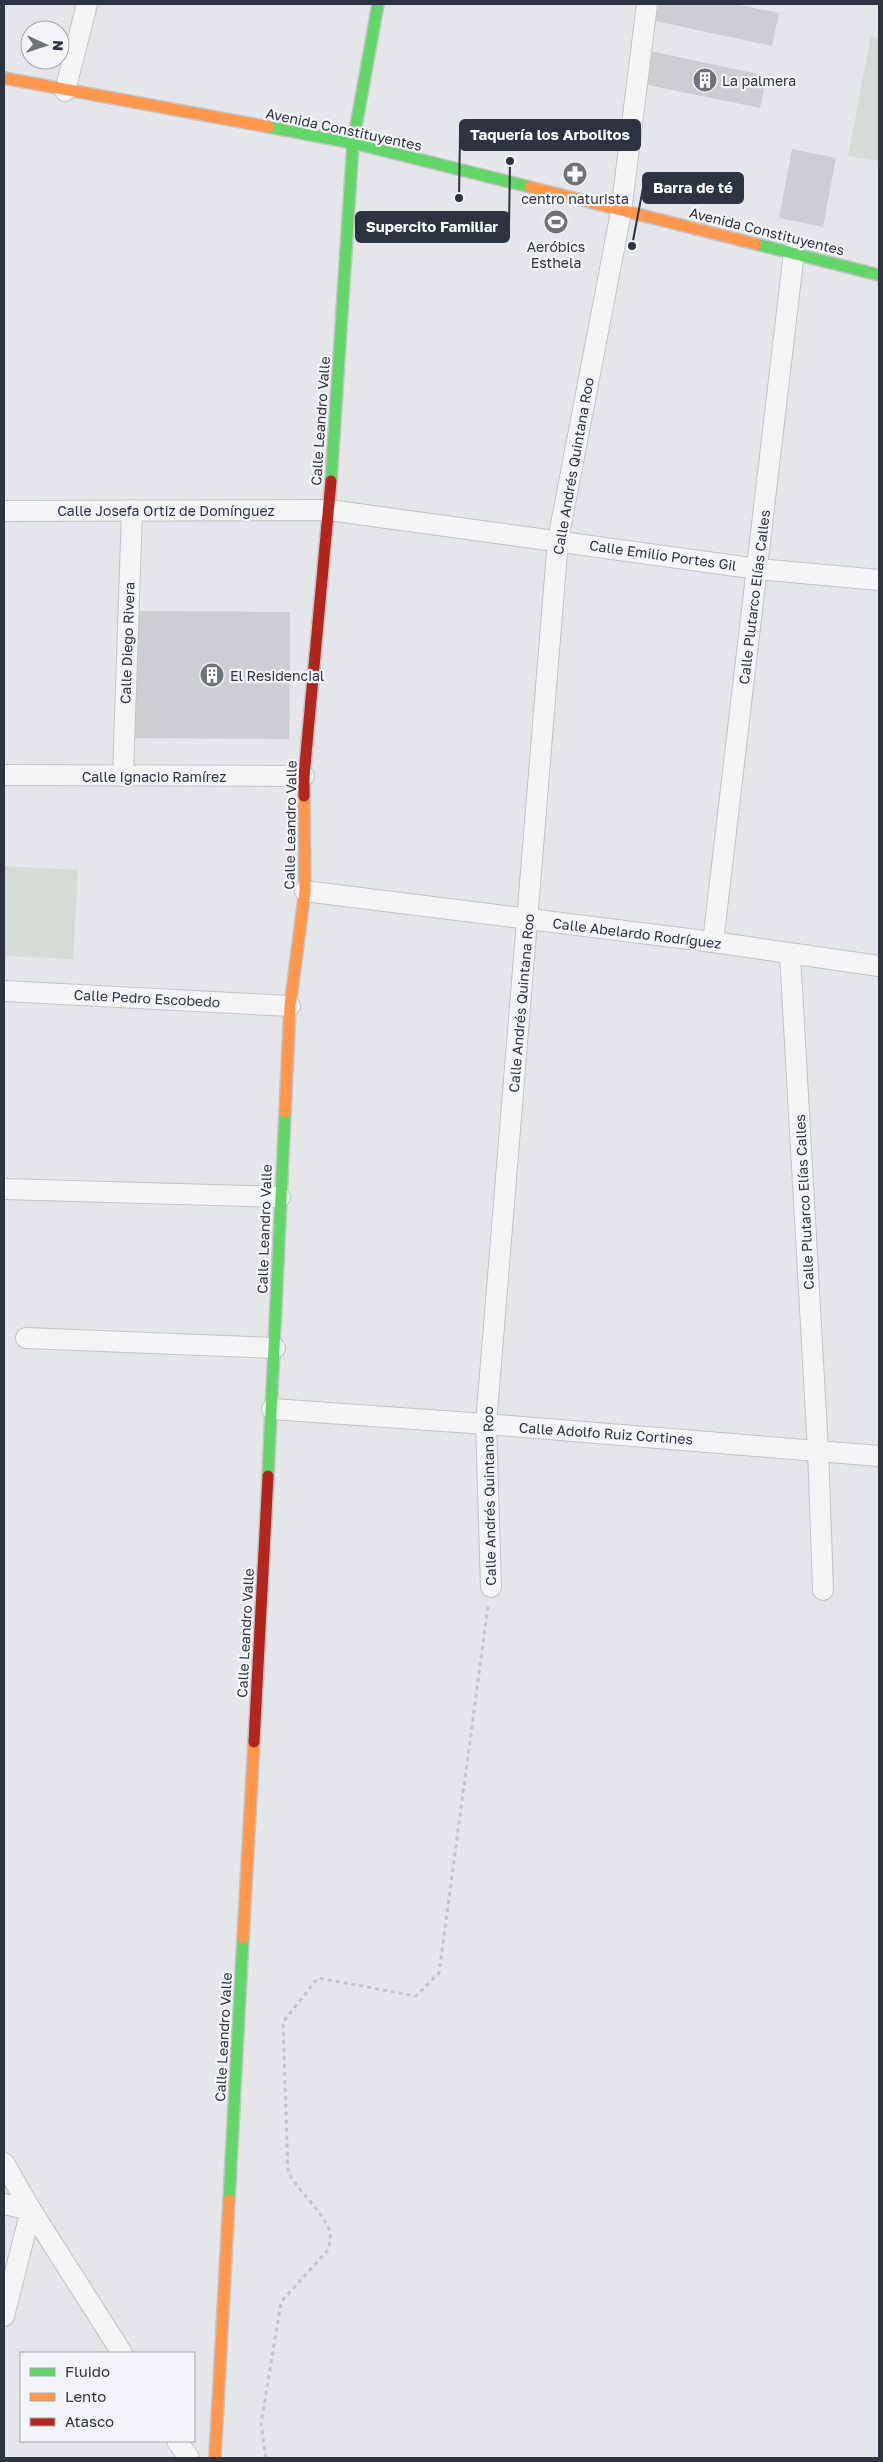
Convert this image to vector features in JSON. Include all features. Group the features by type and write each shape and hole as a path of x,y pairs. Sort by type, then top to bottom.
{"street":[{"path":"65,91 87,4"},
{"name":"Calle Leandro Valle","path":"215,2458 272,1409 280,1196 290,1006 305,891 304,776 329,510 353,143 378,4"},
{"name":"Calle Andrés Quintana Roo","path":"491,1587 486,1424 558,540 621,212 647,4"},
{"name":"Avenida Constituyentes","path":"4,78 65,91 353,143 621,212 794,252 879,275"},
{"name":"Calle Plutarco Elías Calles","path":"713,942 794,252"},
{"name":"Calle Josefa Ortiz de Domínguez","path":"4,510 329,510"},
{"name":"Calle Diego Rivera","path":"123,776 132,510"},
{"name":"Calle Emilio Portes Gil","path":"329,510 758,569 879,580"},
{"name":"Calle Ignacio Ramírez","path":"4,775 304,776"},
{"name":"Calle Abelardo Rodríguez","path":"305,891 713,942 879,966"},
{"name":"Calle Plutarco Elías Calles","path":"790,954 818,1450 823,1590"},
{"name":"Calle Pedro Escobedo","path":"4,991 290,1006"},
{"path":"4,1188 280,1196"},
{"path":"26,1338 275,1348"},
{"name":"Calle Adolfo Ruiz Cortines","path":"272,1409 486,1424 879,1456"},
{"path":"4,2164 121,2352"},
{"path":"4,2204 31,2210"},
{"path":"4,2316 31,2210"},
{"path":"179,2442 189,2458"}],"path":[{"name":"Calle Andrés Quintana Roo","path":"266,2458 261,2424 281,2302 328,2250 331,2240 329,2227 297,2188 288,2172 283,2022 318,1978 416,1996 439,1973 491,1587"}],"shaded area":[{"path":"871,36 879,38 879,161 848,156"},
{"path":"4,866 78,870 73,959 4,956"}],"building":[{"name":"La palmera","path":"659,4 734,4 779,13 772,46 655,21"},
{"name":"La palmera","path":"650,51 767,76 760,108 643,84"},
{"path":"792,149 836,158 823,227 779,218"},
{"name":"El Residencial","path":"135,611 290,612 289,739 133,738"}],"traffic: fast":[{"path":"331,481 353,143 378,4"},
{"path":"269,127 353,143 530,187"},
{"path":"756,244 879,275"},
{"path":"268,1476 285,1112"},
{"path":"229,2200 243,1938"}],"traffic: slow":[{"path":"4,78 269,127"},
{"path":"530,187 756,244"},
{"path":"285,1112 290,1006 305,891 304,796"},
{"path":"243,1938 254,1742"},
{"path":"215,2458 229,2200"}],"traffic: jam":[{"path":"304,796 304,776 331,481"},
{"path":"254,1742 268,1476"}],"place":[{"name":"La palmera","path":"705,80"},
{"name":"Supercito Familiar","path":"510,161"},
{"name":"centro naturista","path":"575,174"},
{"name":"Taquería los Arbolitos","path":"459,198"},
{"name":"Aeróbics Esthela","path":"556,222"},
{"name":"Barra de té","path":"632,246"},
{"name":"El Residencial","path":"212,675"}]}
